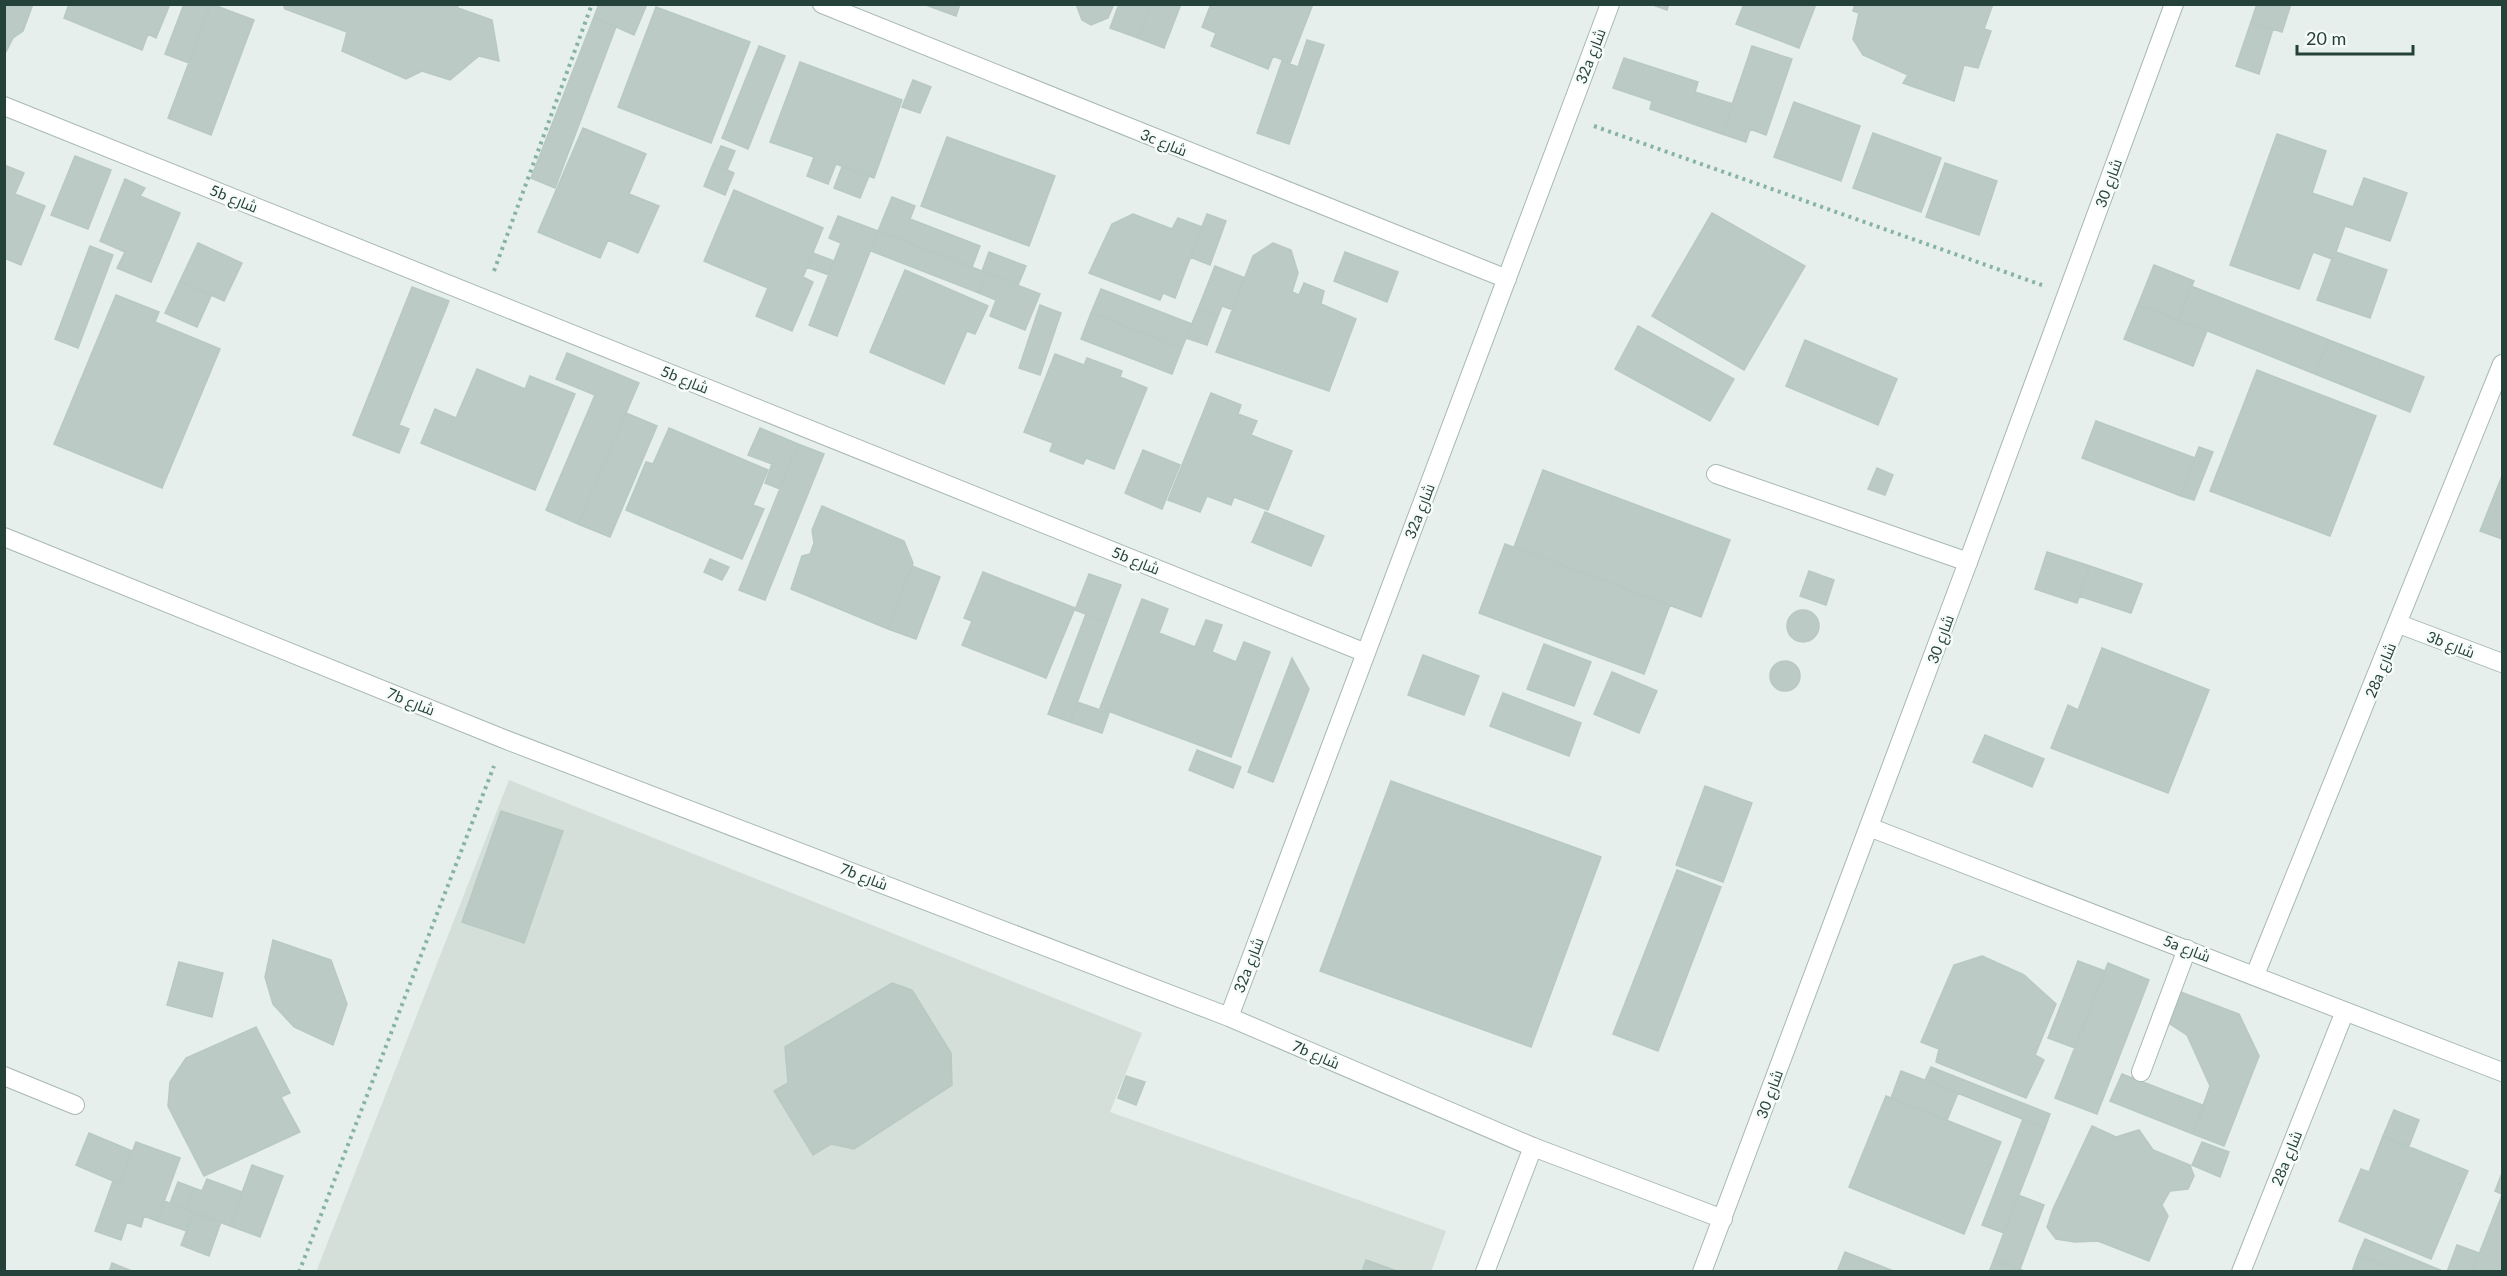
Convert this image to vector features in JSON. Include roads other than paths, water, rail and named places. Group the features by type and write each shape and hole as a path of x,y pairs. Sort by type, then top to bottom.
{"street":[{"name":"3c شارع","path":"822,4 1507,279"},
{"name":"32a شارع","path":"1229,1017 1610,4"},
{"name":"شارع 30","path":"1702,1272 2174,4"},
{"name":"5b شارع","path":"4,106 1366,653"},
{"name":"28a شارع","path":"2255,975 2399,624 2502,364"},
{"path":"1716,474 1968,562"},
{"name":"7b شارع","path":"4,537 504,739 1229,1017 1533,1147 1723,1219"},
{"name":"3b شارع","path":"2399,624 2502,663"},
{"name":"5a شارع","path":"1869,827 2187,948 2502,1072"},
{"path":"2141,1072 2187,948"},
{"name":"28a شارع","path":"2241,1272 2345,1011"},
{"path":"4,1076 75,1105"},
{"path":"1485,1272 1533,1147"}]}
